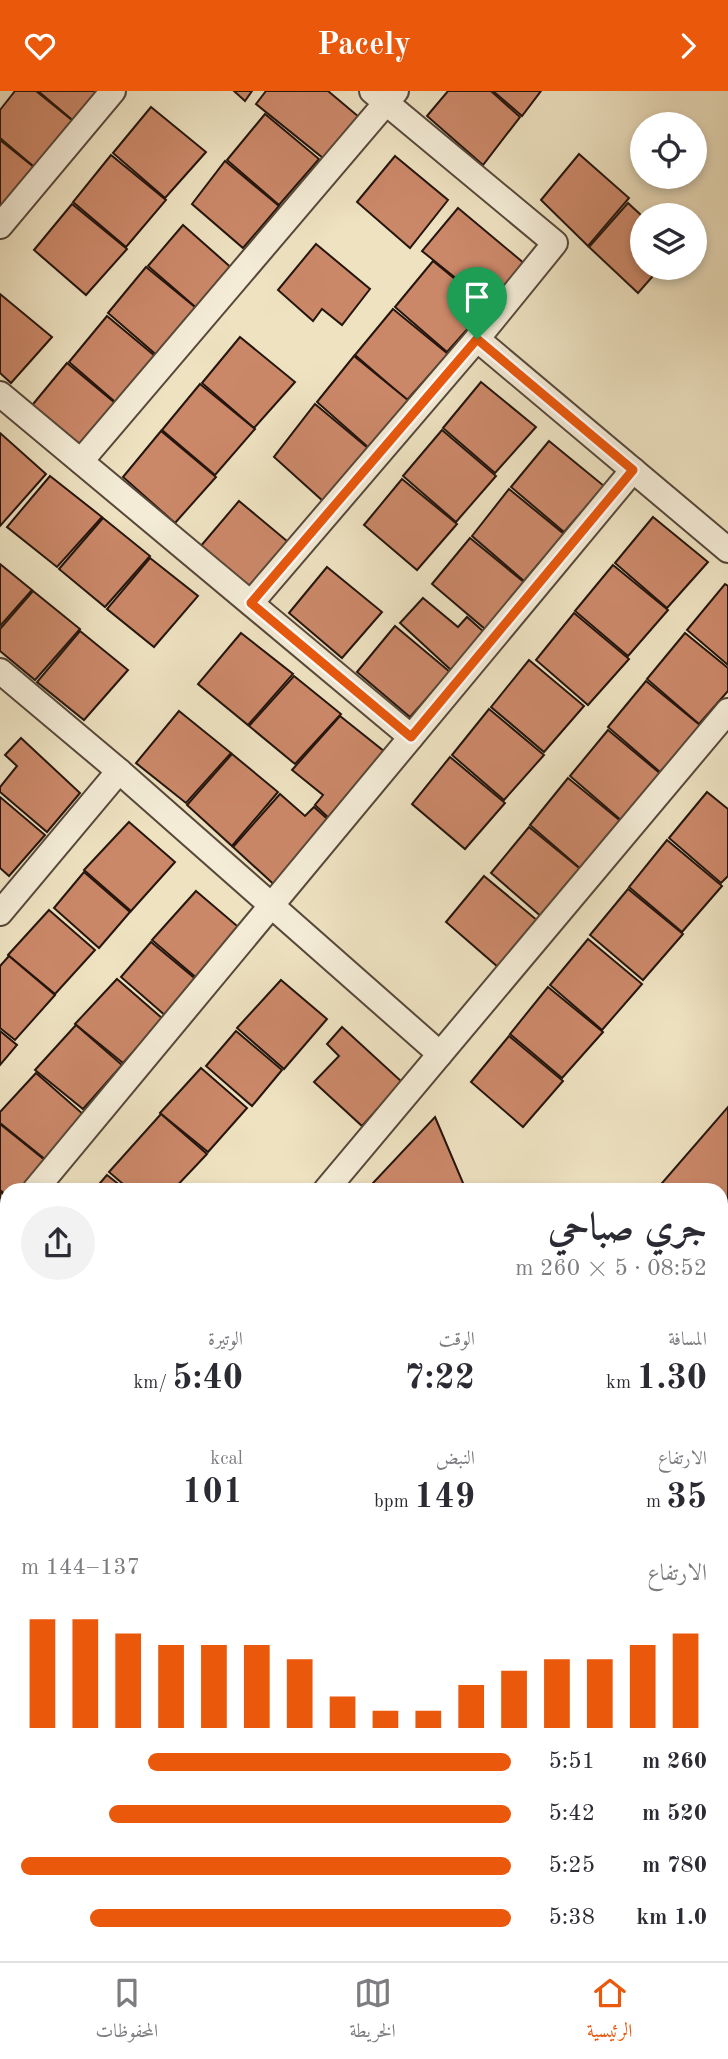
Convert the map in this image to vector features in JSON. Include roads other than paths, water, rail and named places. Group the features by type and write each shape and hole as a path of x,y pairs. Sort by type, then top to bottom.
{"street":[{"path":"0,226 113,91"},
{"path":"81,461 385,95 555,243 477,339 251,603"},
{"path":"477,339 728,550"},
{"path":"0,394 411,737"},
{"path":"41,1183 633,470"},
{"path":"0,671 119,771 440,1054"},
{"path":"340,1183 440,1054 728,711"},
{"path":"0,913 119,771"}]}
